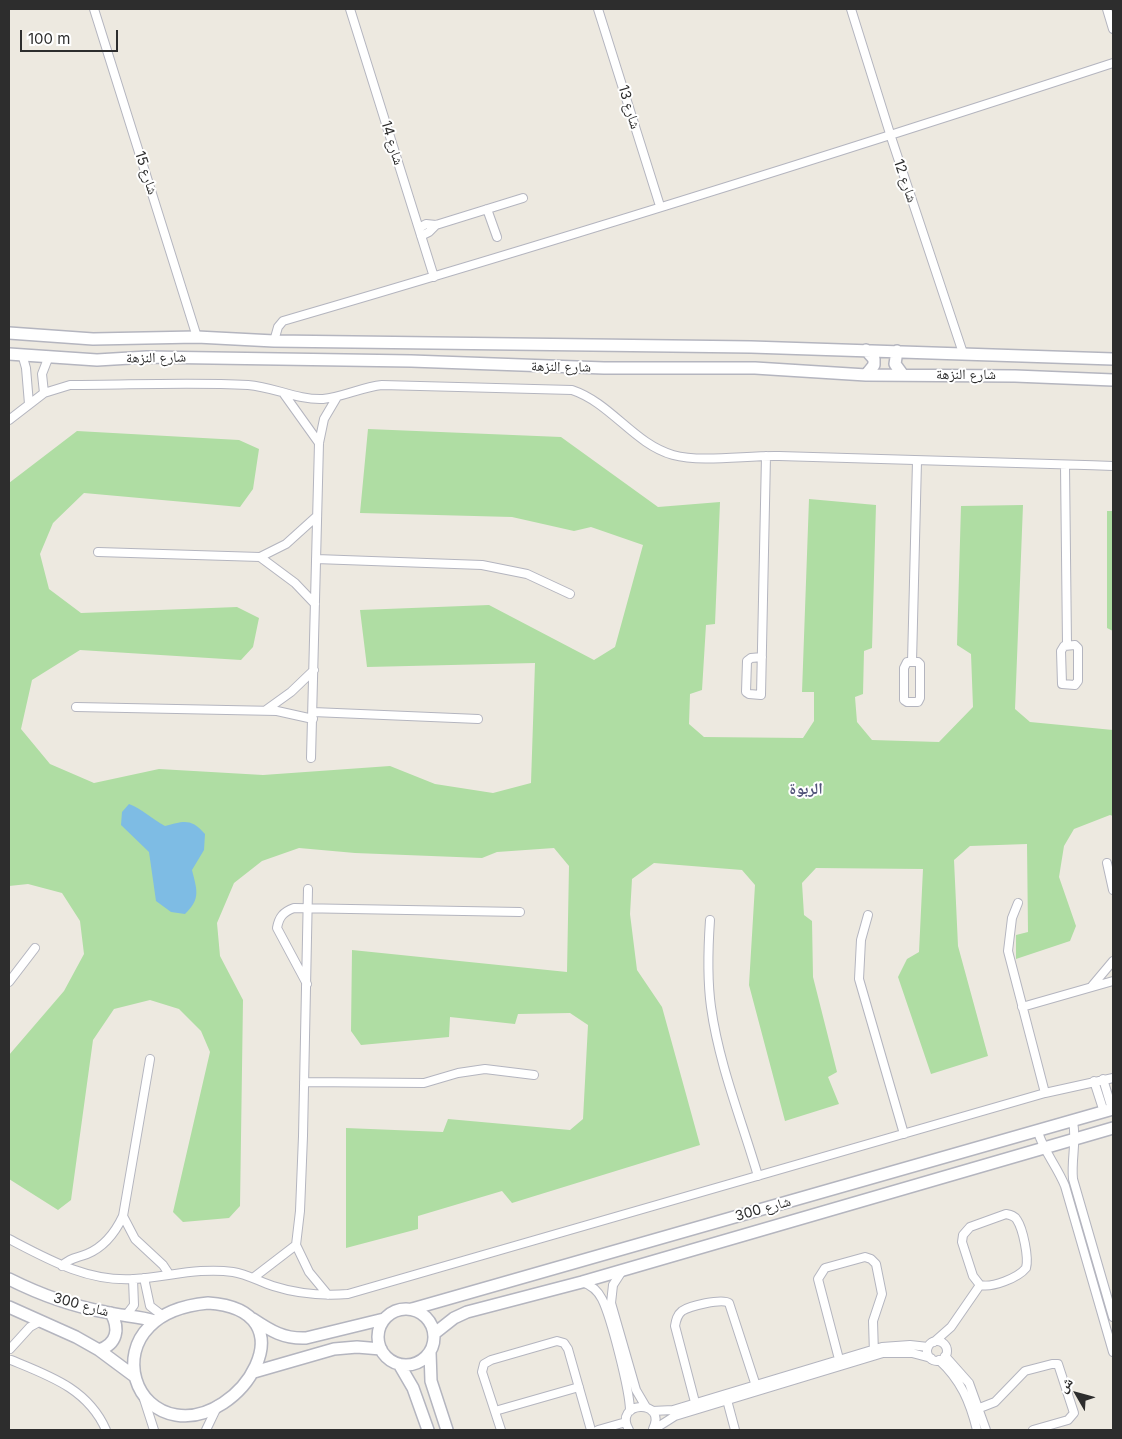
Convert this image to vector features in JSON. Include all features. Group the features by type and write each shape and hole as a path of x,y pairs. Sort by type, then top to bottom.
{"street":[{"name":"شارع 15","path":"94,9 168,238 197,337"},
{"name":"شارع 14","path":"350,9 434,277"},
{"name":"شارع 13","path":"598,9 660,206"},
{"name":"شارع 12","path":"851,9 890,136 963,353"},
{"path":"1107,9 1113,28"},
{"path":"274,341 278,327 283,321 434,277 890,136 1113,63"},
{"path":"420,232 429,232 436,225 523,198"},
{"path":"487,209 497,237"},
{"name":"شارع النزهة","path":"9,333 93,339 197,337 327,342 424,341 866,350 1113,359"},
{"path":"295,360 300,353 296,341"},
{"path":"326,361 322,353 327,342"},
{"path":"866,350 874,359 874,365 866,375"},
{"path":"897,351 895,364 903,375"},
{"name":"شارع النزهة","path":"9,354 97,360 146,356 604,368 755,368 866,375 1015,376 1113,380"},
{"path":"22,354 26,368 29,404"},
{"path":"44,393 42,374 49,356"},
{"path":"9,420 44,393 70,385 180,384 250,386 310,398 337,397 365,387 382,385 572,390 586,395 598,403 647,443 674,455 689,458 766,456 1113,466"},
{"path":"284,394 319,443"},
{"path":"311,758 319,443 324,419 337,397"},
{"path":"762,657 751,658 747,661 746,692 749,694 761,695 762,657 766,456"},
{"path":"912,662 917,461"},
{"path":"1065,464 1067,646"},
{"path":"98,552 260,557 291,540 317,516"},
{"path":"260,557 295,583 315,604"},
{"path":"316,559 482,564 528,574 570,594"},
{"path":"1075,645 1078,648 1078,681 1075,685 1065,686 1062,681 1061,651 1062,648 1067,646 1075,645"},
{"path":"907,662 912,662 920,664 920,698 918,702 907,702 904,700 904,668 907,662"},
{"path":"265,711 291,692 314,670"},
{"path":"76,707 265,711 313,715 478,719"},
{"path":"1107,864 1113,890"},
{"path":"308,888 300,1211 296,1245 309,1272 328,1295"},
{"path":"1018,903 1012,918 1008,951 1045,1093"},
{"path":"307,984 277,928 279,919 285,911 308,908 520,912"},
{"path":"868,915 861,940 859,979 904,1134"},
{"path":"710,920 708,978 711,1008 717,1036 758,1176"},
{"path":"9,982 35,948"},
{"path":"1090,988 1113,961"},
{"path":"1022,1007 1113,981"},
{"path":"62,1266 73,1258 99,1248 117,1228 123,1216 150,1059"},
{"path":"304,1082 424,1083 458,1073 485,1069 534,1075"},
{"path":"9,1239 62,1266 99,1276 133,1279 169,1274 222,1272 253,1278 290,1291 328,1295 368,1289 1045,1093 1109,1077 1110,1110"},
{"path":"1094,1081 1110,1110"},
{"name":"شارع 300","path":"412,1309 1110,1110"},
{"path":"1073,1122 1076,1139 1072,1163 1073,1179 1113,1317"},
{"name":"شارع 300","path":"435,1334 454,1318 467,1312 582,1282 1113,1128"},
{"path":"1038,1132 1043,1148 1058,1170 1065,1186 1113,1352"},
{"path":"1058,1170 1064,1163 1072,1163"},
{"path":"747,1214 744,1219 746,1224 759,1230"},
{"path":"1002,1215 1014,1216 1018,1221 1028,1257 1026,1268 1018,1275 987,1286 980,1285 974,1280 962,1242 964,1232 970,1227 1002,1215"},
{"path":"123,1216 135,1239 163,1265 169,1274"},
{"path":"716,1222 732,1229 731,1238"},
{"path":"253,1278 296,1245"},
{"path":"840,1363 818,1279 825,1268 865,1257 871,1259 876,1264 882,1294 873,1321 874,1353"},
{"path":"623,1270 617,1277 612,1291 612,1303 636,1390 656,1420 653,1430"},
{"path":"144,1278 148,1302 159,1318"},
{"name":"شارع 300","path":"9,1279 52,1298 111,1314 159,1318"},
{"path":"128,1314 134,1304 133,1279"},
{"path":"582,1282 599,1294 605,1306 628,1391 630,1411 628,1426 598,1430"},
{"path":"940,1356 951,1327 980,1285"},
{"path":"1096,1292 1105,1289"},
{"path":"599,1294 605,1290 612,1291"},
{"path":"696,1406 675,1326 678,1316 686,1309 722,1300 729,1303 756,1388"},
{"path":"441,1301 446,1314 454,1318"},
{"path":"154,1430 143,1394 134,1376 133,1360 136,1345 144,1332 159,1318 182,1308 208,1303 230,1306 270,1331 294,1339 306,1338 384,1319 394,1311 412,1309 425,1315 435,1334 430,1352 431,1381 447,1430"},
{"name":"شارع 300","path":"9,1307 76,1337 99,1350 134,1376"},
{"path":"99,1350 112,1342 116,1333 117,1323 111,1314"},
{"path":"143,1394 161,1410 176,1415 194,1414 218,1405 236,1393 254,1372 260,1361 262,1342 258,1330 247,1315"},
{"path":"384,1319 378,1334 381,1349 388,1358 398,1364 415,1395 428,1430"},
{"path":"39,1322 30,1327 9,1349 10,1362 55,1378 80,1394 100,1416 106,1430"},
{"path":"931,1344 951,1327"},
{"path":"501,1430 482,1372 484,1364 492,1360 560,1342 568,1348 591,1430"},
{"path":"653,1430 674,1416 696,1406 900,1345 940,1342 940,1356"},
{"path":"931,1344 940,1356 958,1368 969,1383 976,1410 977,1430"},
{"path":"254,1372 334,1349 357,1347 381,1349"},
{"path":"398,1364 413,1364 425,1358 430,1352"},
{"path":"874,1353 903,1352 940,1356"},
{"path":"976,1410 1002,1396 1025,1371 1058,1364 1074,1413 1068,1420 1033,1430"},
{"path":"415,1395 420,1380 431,1381"},
{"path":"494,1411 578,1387"},
{"path":"630,1411 639,1406 668,1411 696,1406 727,1400 756,1388"},
{"path":"727,1400 735,1430"},
{"path":"206,1430 218,1405"},
{"path":"976,1410 986,1430"}],"green space":[{"path":"368,429 561,437 658,507 720,502 715,624 706,625 702,690 690,694 689,724 704,737 803,738 814,721 814,692 802,692 809,499 876,505 872,648 864,651 863,694 855,697 857,722 872,740 939,742 973,707 971,654 957,645 961,506 1023,505 1015,709 1030,722 1113,730 1113,816 1110,815 1074,829 1064,846 1059,877 1076,926 1070,941 1016,959 1016,935 1028,932 1027,844 970,846 954,860 958,946 988,1056 931,1074 898,977 907,959 919,952 923,869 816,868 802,883 804,915 812,921 813,977 837,1072 828,1077 839,1104 785,1121 749,985 755,885 742,870 654,863 632,879 630,914 637,970 662,1007 700,1145 512,1203 502,1191 418,1216 418,1229 346,1248 346,1128 443,1132 448,1119 570,1130 583,1119 588,1025 570,1013 518,1014 515,1024 450,1017 449,1037 361,1045 351,1031 352,950 567,972 569,866 554,848 497,852 482,858 355,853 299,848 262,861 234,883 217,923 220,956 243,1000 240,1206 229,1218 183,1222 173,1212 210,1052 201,1031 179,1009 150,1000 114,1009 93,1040 71,1200 58,1210 9,1179 9,1055 64,991 84,954 80,921 62,893 28,884 9,886 9,483 77,431 239,440 259,449 253,489 240,507 84,493 53,523 40,554 49,589 81,613 237,607 259,618 253,647 241,660 80,650 32,680 21,729 50,764 94,783 159,769 263,775 390,766 435,784 493,793 531,783 535,663 367,667 360,610 489,605 594,660 615,647 643,545 591,527 574,531 512,517 360,513"},
{"path":"1107,511 1113,511 1113,631 1107,628"}],"water":[{"path":"129,804 165,826 187,822 196,825 205,834 204,850 192,870 196,899 185,914 171,912 156,901 149,852 121,825 122,812"}],"district":[{"name":"الربوة","path":"806,789"}]}
